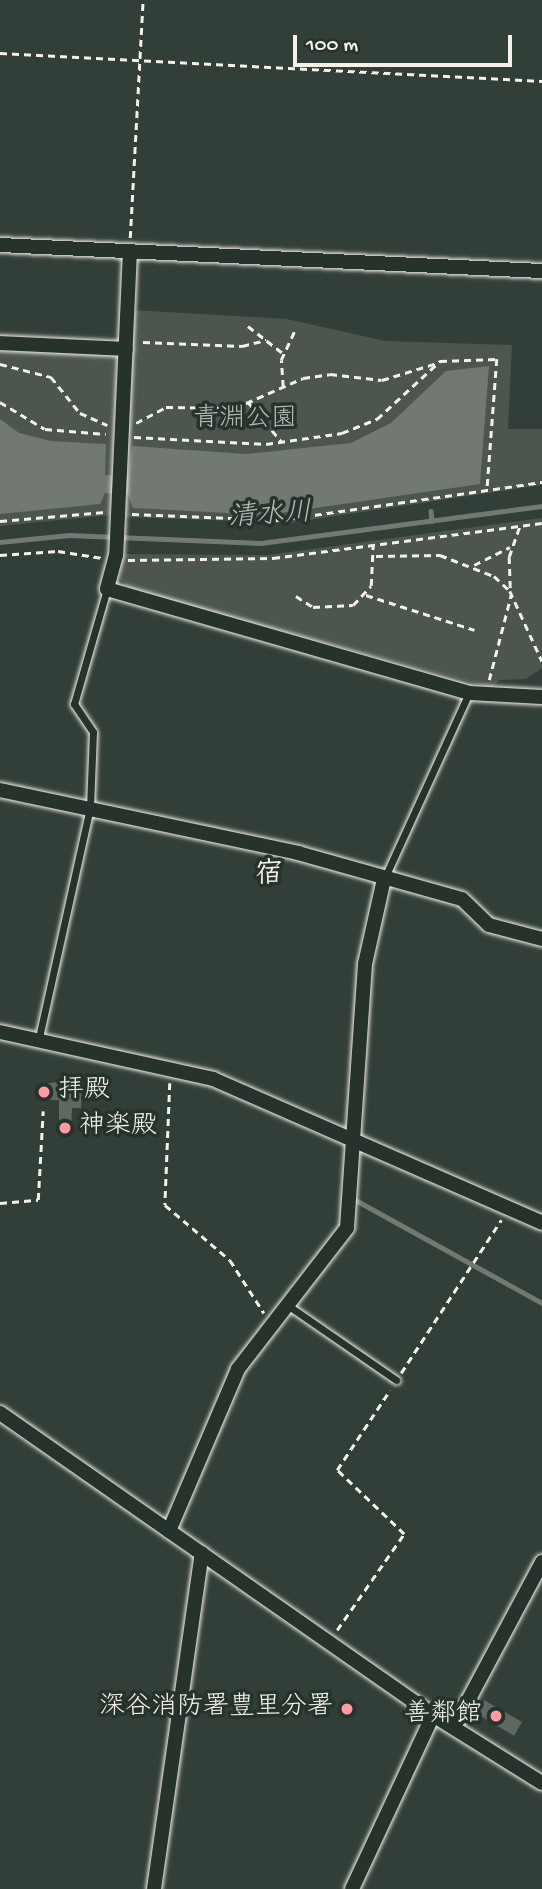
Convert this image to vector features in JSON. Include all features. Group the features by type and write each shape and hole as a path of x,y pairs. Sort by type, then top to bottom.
{"street":[{"path":"0,245 542,271"},
{"path":"130,251 116,558 107,589 469,693 542,697"},
{"path":"0,343 126,349"},
{"path":"0,790 298,853 462,899 489,925 542,939"},
{"path":"169,1531 238,1369 270,1323 347,1228 350,1142 365,964 384,879"},
{"path":"0,1031 38,1043 213,1079 350,1142 542,1223"},
{"path":"0,1413 433,1715 542,1783"},
{"path":"154,1889 202,1553"},
{"path":"454,1727 542,1562"},
{"path":"352,1889 433,1715"}],"lane":[{"path":"38,1043 90,807 93,732 74,704 107,589"},
{"path":"384,879 469,693"},
{"path":"285,1304 396,1380"}],"path":[{"path":"130,251 143,0"},
{"path":"0,53 542,81"},
{"path":"248,327 284,354"},
{"path":"282,387 284,354 296,328"},
{"path":"143,342 242,346 266,340"},
{"path":"127,425 166,407 249,403 282,387 331,374 398,378 440,361 496,359 487,491"},
{"path":"127,436 282,442 368,423 440,361"},
{"path":"0,364 51,377 80,413 114,425"},
{"path":"0,402 46,429 113,435"},
{"path":"249,403 282,442"},
{"path":"0,520 119,512 279,520 542,482"},
{"path":"0,555 58,551 116,558 273,558 542,523"},
{"path":"488,683 510,591 513,544 520,525"},
{"path":"296,596 313,607 341,609 365,595 376,556 373,544"},
{"path":"474,565 513,544"},
{"path":"376,556 410,551 474,565 510,591 542,661"},
{"path":"365,595 475,630"},
{"path":"170,1069 165,1205 230,1260 270,1323"},
{"path":"0,1203 38,1200 43,1111"},
{"path":"329,1642 404,1534 337,1470 509,1209"}],"green space":[{"name":"青淵公園","path":"133,310 287,319 385,341 512,345 508,429 542,429 542,485 289,523 125,517"},
{"name":"青淵公園","path":"0,348 117,356 110,515 0,526"},
{"path":"542,518 542,668 526,679 499,680 493,688 131,590 119,578 124,554 268,555"}],"shaded area":[{"path":"489,366 480,484 267,515 133,508 128,494 105,493 100,504 0,514 0,419 19,433 51,441 106,444 105,475 128,477 132,446 246,454 351,443 391,423 446,371"}],"building":[{"path":"82,1082 81,1108 72,1108 71,1135 59,1135 59,1100 39,1100 39,1084"},
{"name":"善鄰館","path":"484,1700 522,1722 514,1736 476,1713"}],"waterway":[{"name":"清水川","path":"0,542 69,535 261,543 542,506"},
{"path":"431,511 432,521"},
{"path":"352,1198 542,1303"}],"place":[{"name":"拝殿","path":"44,1092"},
{"name":"神楽殿","path":"65,1128"},
{"name":"深谷消防署豊里分署","path":"347,1709"},
{"name":"善鄰館","path":"496,1716"}],"district":[{"name":"宿","path":"269,876"}]}
